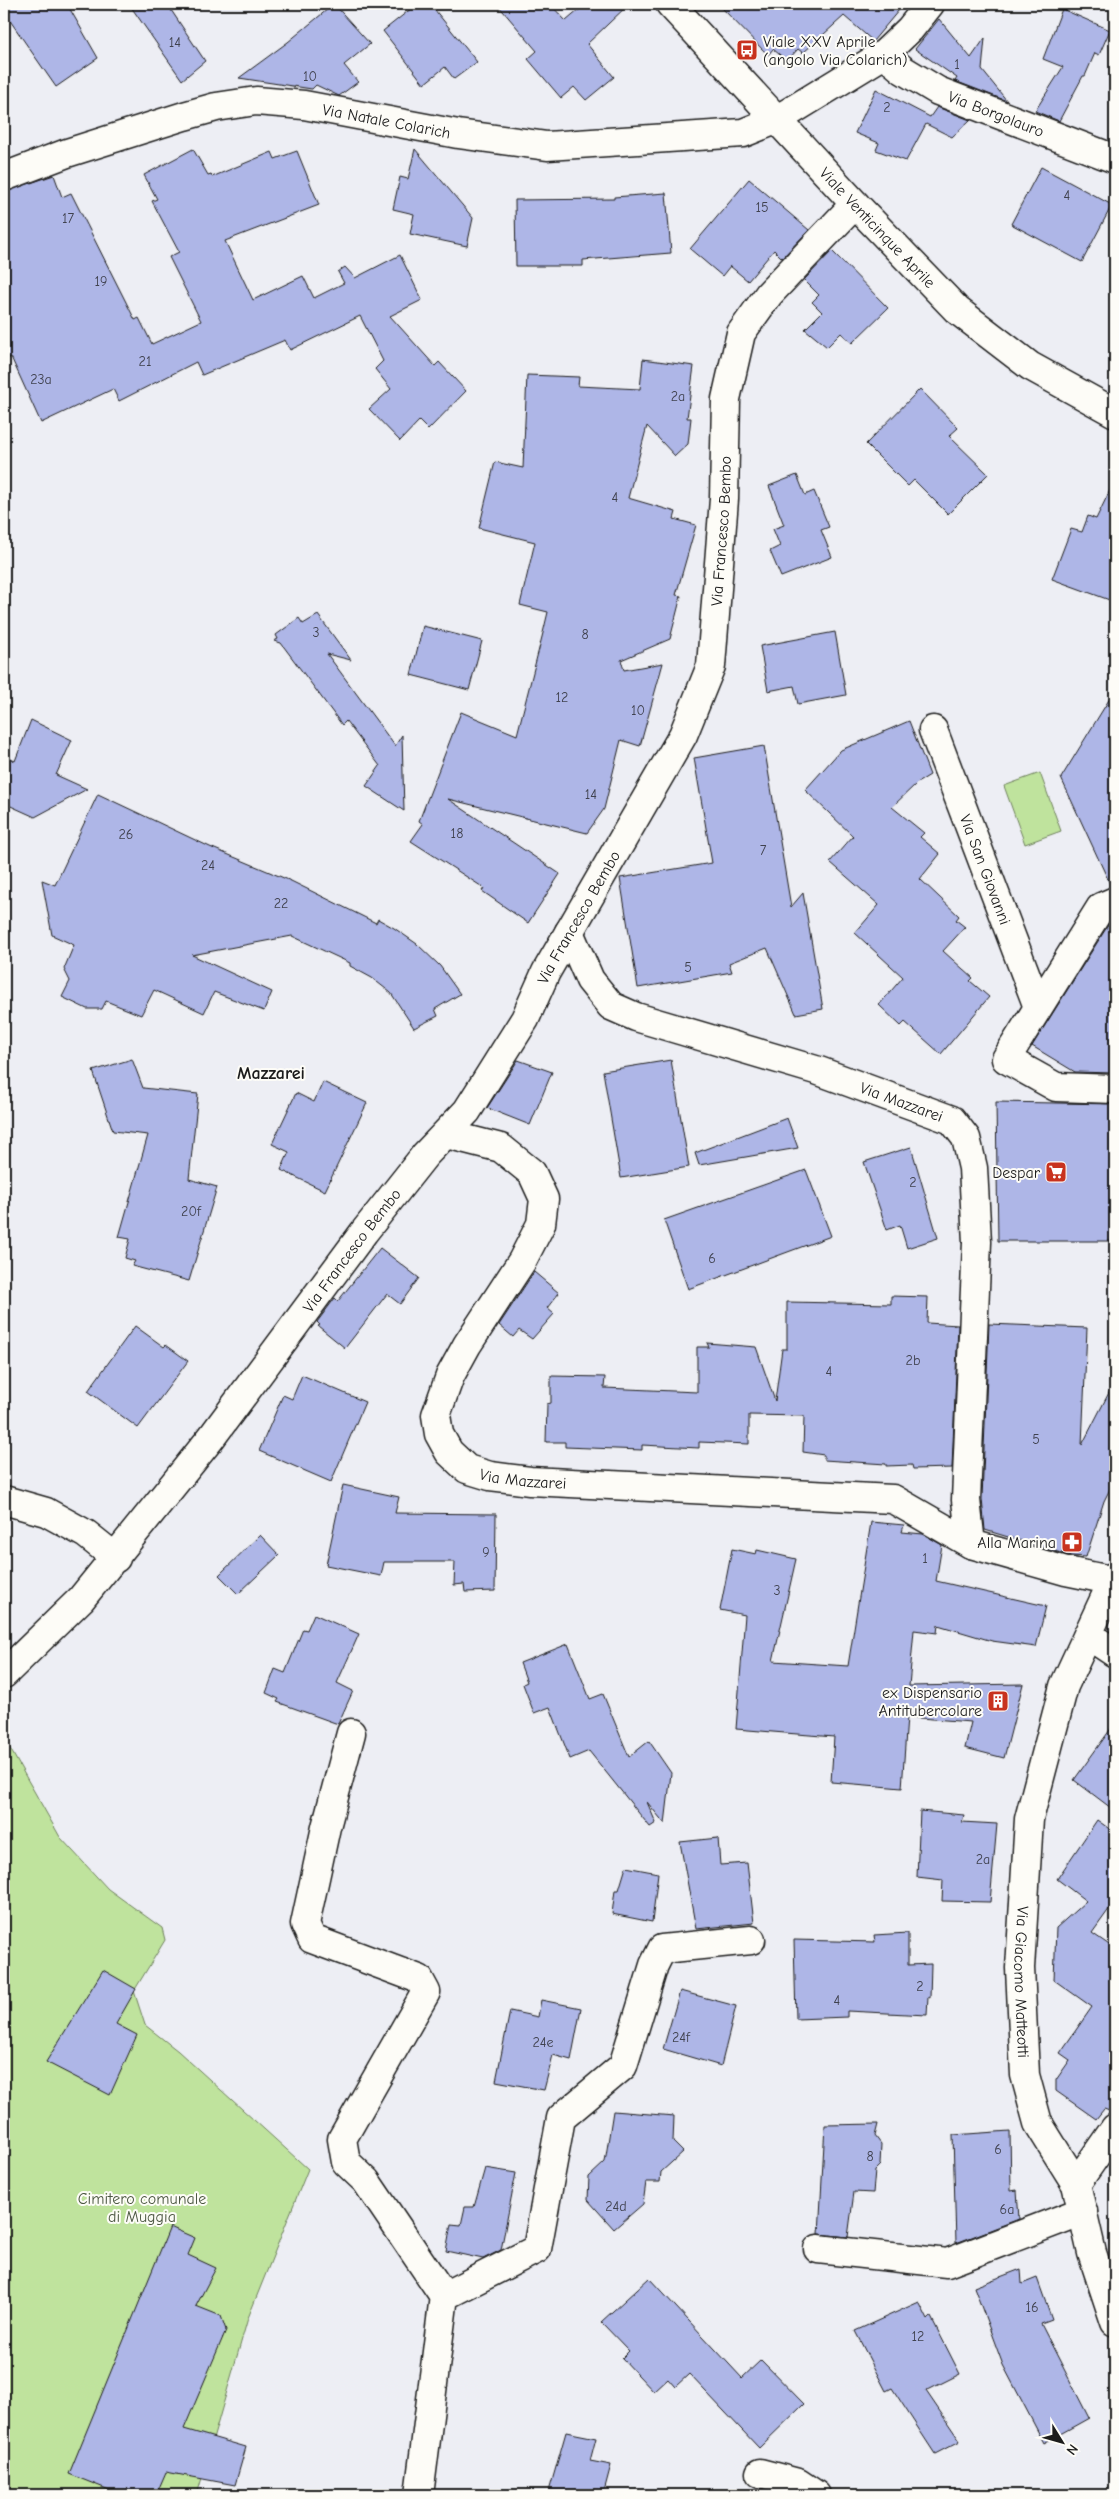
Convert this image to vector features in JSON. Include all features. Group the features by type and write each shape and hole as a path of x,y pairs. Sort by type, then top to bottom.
{"street":[{"name":"Viale Venticinque Aprile","path":"670,4 855,204 957,310 1030,366 1115,413"},
{"name":"Via Natale Colarich","path":"4,177 67,153 192,114 216,107 256,102 304,105 458,134 547,146 743,133 778,119 884,54 910,29 930,4"},
{"name":"Via Borgolauro","path":"884,54 903,70 938,91 1115,159"},
{"name":"Via Francesco Bembo","path":"4,1674 82,1599 116,1558 211,1438 364,1232 425,1155 467,1111 519,1027 546,972 668,764 683,735 711,666 724,499 726,399 741,333 769,294 855,204"},
{"name":"Via San Giovanni","path":"932,730 1038,1007"},
{"path":"1115,901 1102,907 1006,1059 1056,1087 1115,1089"},
{"name":"Via Mazzarei","path":"569,932 590,980 611,1006 636,1017 819,1071 952,1120 966,1138 973,1168 977,1242 966,1500 971,1544"},
{"name":"Via Mazzarei","path":"446,1134 501,1148 532,1174 544,1199 541,1224 522,1261 467,1345 450,1376 436,1415 439,1434 449,1452 467,1469 490,1476 530,1481 893,1498 971,1544 1066,1570 1115,1580"},
{"path":"4,1500 46,1512 86,1534 116,1558"},
{"name":"Via Giacomo Matteotti","path":"1115,1580 1064,1686 1029,1819 1020,1968 1024,2075 1038,2123 1076,2184 1092,2253 1115,2322"},
{"path":"1088,1635 1115,1653"},
{"path":"351,1733 326,1826 305,1924 312,1939 419,1980 426,1992 342,2139 346,2162 366,2181 444,2296 419,2495"},
{"path":"444,2296 537,2248 561,2118 623,2066 654,1965 662,1949 751,1940"},
{"path":"1076,2184 1115,2128"},
{"path":"818,2249 947,2263 1083,2212"},
{"path":"760,2473 798,2483 816,2495"}],"green space":[{"path":"1040,773 1061,831 1025,844 1004,786"},
{"name":"Cimitero comunale di Muggia","path":"4,1738 60,1837 108,1889 162,1928 165,1940 134,1991 145,2025 178,2051 308,2169 248,2318 197,2495 4,2495"}],"building":[{"path":"4,4 67,4 98,58 56,87 4,12"},
{"path":"129,4 167,4 205,61 182,80"},
{"path":"334,4 370,44 344,65 358,82 339,96 316,85 312,89 239,78 288,42"},
{"path":"417,4 430,4 477,62 454,79 445,67 424,84 383,31"},
{"path":"497,4 550,4 566,21 586,4 629,4 587,44 614,77 586,100 574,87 561,98 528,59 537,51"},
{"path":"718,4 904,4 873,41 844,16 803,53 798,49 787,61 773,49 768,55"},
{"path":"1062,9 1110,30 1099,55 1095,53 1085,76 1083,76 1059,121 1035,111 1063,67 1043,59"},
{"path":"939,19 971,58 985,38 982,70 1007,101 955,81 957,78 915,49"},
{"path":"876,89 930,117 937,107 970,120 952,137 926,124 906,161 876,150 879,143 855,133"},
{"path":"193,149 208,175 211,174 212,177 272,152 275,159 297,151 319,205 225,241 253,300 303,276 314,298 344,283 338,272 345,267 355,278 400,255 422,300 390,316 435,366 439,362 466,391 428,430 419,421 400,441 369,409 391,389 375,369 383,361 360,316 290,350 285,340 202,375 196,362 119,401 113,389 41,423 11,357 4,361 4,192 54,175 62,197 71,193 135,320 139,318 152,344 201,321 169,257 179,252 152,201 157,199 144,175"},
{"path":"415,149 473,218 467,246 410,234 414,214 393,209 400,177 408,179"},
{"path":"1041,167 1112,205 1082,262 1011,224"},
{"path":"749,179 809,230 782,258 774,250 748,281 730,266 722,276 690,249"},
{"path":"666,193 671,253 583,260 583,266 516,266 515,200 614,199 614,197"},
{"path":"832,251 888,308 852,343 841,333 827,347 805,329 822,312 812,302 819,295 804,280"},
{"path":"643,359 694,366 687,418 691,418 688,444 675,456 647,426 628,498 676,512 674,519 696,525 676,595 681,596 670,639 621,660 624,670 663,663 640,746 621,740 604,809 587,833 448,799 560,874 528,923 482,891 484,888 411,841 423,824 419,821 461,712 517,735 543,633 548,612 520,605 535,542 479,528 495,462 523,468 527,375 579,377 578,386 640,389"},
{"path":"920,389 958,428 949,436 988,474 948,514 914,480 908,486 866,444"},
{"path":"797,475 805,495 814,491 829,527 821,530 832,557 781,577 770,551 780,546 773,529 784,525 769,486"},
{"path":"1115,480 1115,602 1052,579 1071,529 1082,532 1088,516 1096,519"},
{"path":"318,615 351,660 327,654 395,746 402,735 404,811 366,786 380,766 346,721 342,725 281,643 274,641 278,639 276,635 299,618 303,624"},
{"path":"423,626 482,641 469,690 411,675"},
{"path":"835,632 846,695 798,704 794,686 768,691 760,646"},
{"path":"1115,690 1115,886 1111,886 1061,778"},
{"path":"31,720 72,740 56,775 87,789 35,817 4,803 4,756 15,761"},
{"path":"909,721 930,775 917,783 892,807 924,833 920,837 940,854 920,879 959,916 956,920 965,927 943,951 973,978 970,981 989,997 941,1054 905,1022 901,1026 879,1005 903,977 855,933 879,905 830,862 853,836 805,790 841,750"},
{"path":"764,746 791,907 803,893 823,1009 796,1014 767,948 729,963 732,972 638,988 620,878 712,863 694,758"},
{"path":"98,794 210,847 291,881 376,923 378,919 417,944 440,966 460,994 435,1009 438,1016 414,1028 391,993 372,978 350,966 350,963 292,936 192,955 272,992 264,1011 214,992 204,1013 154,990 141,1015 106,1001 102,1009 87,1009 62,997 70,981 64,969 74,945 52,935 42,880 55,885"},
{"path":"1115,918 1115,1073 1075,1072 1032,1046 1112,919"},
{"path":"132,1059 143,1088 198,1094 189,1179 217,1187 189,1281 132,1266 135,1261 125,1258 130,1239 119,1237 148,1135 113,1131 93,1071"},
{"path":"518,1060 552,1072 530,1125 487,1108"},
{"path":"671,1060 689,1167 621,1178 603,1071"},
{"path":"323,1082 367,1103 325,1191 281,1170 289,1152 272,1144 296,1093 314,1102"},
{"name":"Despar","path":"996,1102 1115,1104 1115,1241 998,1241"},
{"path":"787,1118 798,1148 699,1165 695,1153"},
{"path":"911,1147 938,1238 907,1248 900,1225 887,1230 864,1162"},
{"path":"806,1170 831,1236 688,1289 664,1220"},
{"path":"380,1248 419,1278 400,1304 387,1294 345,1348 318,1326 320,1325 317,1322 335,1298 338,1301"},
{"path":"534,1272 559,1293 547,1308 554,1314 532,1339 519,1330 513,1337 499,1325"},
{"path":"891,1296 928,1297 927,1323 958,1325 952,1468 913,1469 912,1465 886,1466 886,1464 824,1460 824,1455 803,1452 804,1416 749,1415 749,1444 699,1442 699,1448 642,1445 642,1450 565,1447 565,1442 546,1442 547,1404 551,1403 551,1376 605,1377 604,1388 697,1392 697,1347 709,1347 707,1343 756,1347 775,1401 782,1349 787,1349 787,1302 891,1304"},
{"path":"989,1324 1087,1328 1082,1445 1115,1381 1115,1479 1104,1501 1086,1557 1071,1556 985,1530 982,1499"},
{"path":"135,1326 164,1347 166,1345 188,1361 138,1428 88,1391"},
{"path":"302,1375 365,1402 331,1482 259,1451 283,1395 292,1399"},
{"path":"343,1485 399,1497 395,1513 496,1514 495,1591 465,1592 464,1584 454,1585 455,1562 384,1562 381,1576 326,1565"},
{"path":"871,1522 904,1525 902,1532 923,1534 942,1545 936,1581 1046,1606 1036,1647 992,1641 938,1625 937,1633 914,1630 909,1686 1023,1684 1004,1758 965,1748 971,1722 907,1717 902,1788 831,1782 834,1737 736,1729 745,1615 720,1610 732,1549 756,1554 757,1550 796,1559 773,1661 848,1666"},
{"path":"260,1535 279,1555 238,1594 219,1575"},
{"path":"314,1614 359,1634 337,1683 353,1691 338,1724 277,1702 279,1699 266,1693 275,1669 285,1673 303,1629 307,1630"},
{"path":"568,1644 590,1699 603,1694 629,1757 649,1741 671,1773 665,1824 647,1802 656,1823 650,1827 589,1751 570,1759 550,1707 534,1713 523,1684 527,1682 520,1663"},
{"path":"1115,1723 1115,1811 1074,1780"},
{"path":"920,1811 964,1815 962,1822 997,1824 990,1902 942,1901 943,1880 917,1877"},
{"path":"1097,1820 1115,1833 1115,1901 1092,1933 1115,1949 1115,2113 1104,2109 1096,2119 1056,2091 1056,2080 1070,2060 1060,2053 1092,2007 1054,1980 1056,1928 1086,1901 1057,1879"},
{"path":"718,1838 720,1865 747,1863 754,1923 696,1929 680,1842"},
{"path":"626,1867 658,1873 652,1922 612,1914 615,1890 619,1890"},
{"path":"908,1933 908,1965 931,1964 930,1998 928,1997 927,2015 847,2011 847,2017 796,2019 794,1940 875,1942 874,1935"},
{"path":"103,1970 136,1989 116,2024 137,2035 110,2095 46,2062"},
{"path":"680,1991 736,2006 721,2066 663,2049"},
{"path":"541,2000 581,2008 571,2060 553,2055 544,2090 496,2081 510,2011 538,2017"},
{"path":"613,2111 674,2116 673,2142 683,2152 661,2172 660,2182 646,2182 643,2204 614,2229 588,2200 589,2177 605,2162"},
{"path":"878,2124 875,2136 881,2144 880,2165 875,2170 873,2193 854,2192 848,2237 819,2234 825,2125"},
{"path":"1010,2131 1011,2191 1017,2190 1019,2219 956,2243 953,2135"},
{"path":"485,2168 516,2173 501,2250 483,2259 446,2251 451,2224 461,2225 465,2207 474,2207"},
{"path":"170,2227 195,2238 188,2255 216,2268 196,2306 221,2316 226,2330 184,2429 246,2447 235,2485 166,2472 156,2495 122,2495 69,2474"},
{"path":"1021,2269 1022,2284 1037,2278 1052,2320 1041,2324 1089,2418 1044,2443 1003,2365 974,2287"},
{"path":"649,2278 742,2378 761,2360 804,2404 759,2448 689,2374 675,2387 668,2379 654,2392 622,2358 629,2351 601,2322"},
{"path":"919,2302 928,2320 931,2317 960,2374 926,2391 960,2441 935,2454 892,2388 886,2391 855,2331"},
{"path":"566,2432 596,2438 590,2461 611,2465 603,2495 548,2495"}],"place":[{"name":"Viale XXV Aprile (angolo Via Colarich)","path":"747,50"},
{"name":"Despar","path":"1056,1172"},
{"name":"Alla Marina","path":"1072,1542"},
{"name":"ex Dispensario Antitubercolare","path":"998,1701"}],"district":[{"name":"Mazzarei","path":"271,1073"}]}
